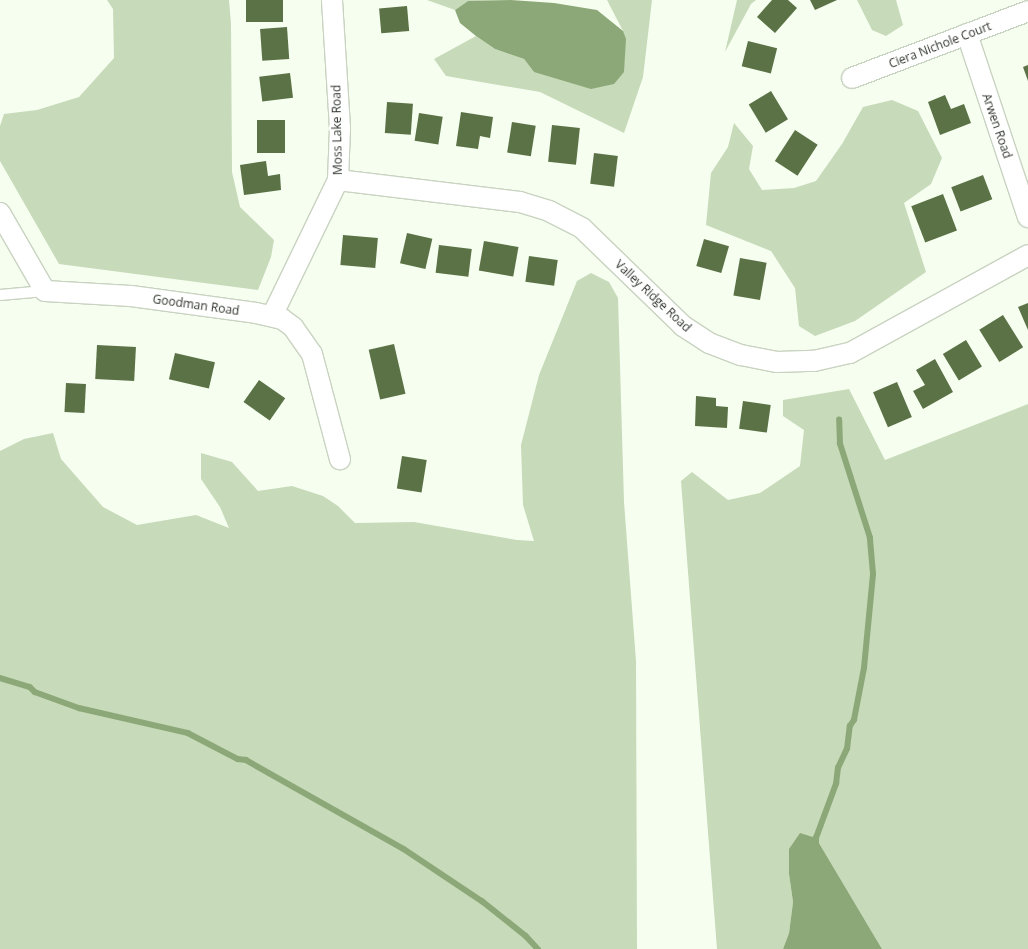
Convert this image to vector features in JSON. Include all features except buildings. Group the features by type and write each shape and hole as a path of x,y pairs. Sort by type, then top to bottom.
{"street":[{"name":"Moss Lake Road","path":"272,316 338,180 340,128 332,0"},
{"name":"Ciera Nichole Court","path":"852,78 1028,11"},
{"name":"Arwen Road","path":"967,34 1028,217"},
{"name":"Valley Ridge Road","path":"338,180 520,202 549,211 582,228 683,326 709,343 740,355 777,362 814,361 850,353 1028,255"},
{"path":"0,213 45,291"},
{"name":"Goodman Road","path":"45,291 132,296 272,316 293,327 312,354 340,459"}],"lane":[{"path":"0,295 45,291"}],"shaded area":[{"path":"107,0 229,0 231,24 232,172 240,207 274,240 271,257 258,290 59,264 0,161 0,126 4,114 37,110 79,97 114,58 113,9"},
{"path":"427,0 513,0 468,1 455,10"},
{"path":"511,0 554,3 597,10 623,31 626,39 624,72 614,84 591,89 534,72 524,59 495,49 476,36 460,23 455,10 468,1"},
{"path":"607,0 652,0 643,77 624,133 540,92 446,76 434,59 476,36 495,49 524,59 534,72 623,31"},
{"path":"737,0 756,0 751,4 725,52"},
{"path":"857,0 896,0 903,25 886,36 872,30"},
{"path":"892,100 918,111 942,158 931,184 904,203 926,272 855,321 815,336 799,326 795,288 771,251 706,225 711,173 728,147 734,123 753,146 749,169 762,190 794,188 816,181 842,144 863,107"},
{"path":"591,273 609,282 618,298 624,502 636,661 637,949 0,949 0,451 24,439 53,433 61,459 103,507 137,525 196,515 229,528 220,507 201,479 201,453 232,462 258,491 292,486 323,496 338,506 355,523 414,522 517,540 534,541 523,505 521,445 539,375 577,281"},
{"path":"849,389 885,460 1028,404 1028,949 882,949 816,838 789,874 793,902 789,933 783,949 717,949 681,481 692,472 728,500 760,493 800,466 804,430 783,416 783,400"},
{"path":"800,833 816,838 882,949 783,949 789,933 793,902 789,874 789,849"}],"waterway":[{"path":"816,844 816,838 836,784 838,768 847,749 850,726 854,720 864,668 873,574 870,538 840,444 839,420"},
{"path":"0,678 30,687 35,692 79,708 188,733 238,759 246,760 404,849 482,901 526,936 538,949"}]}
